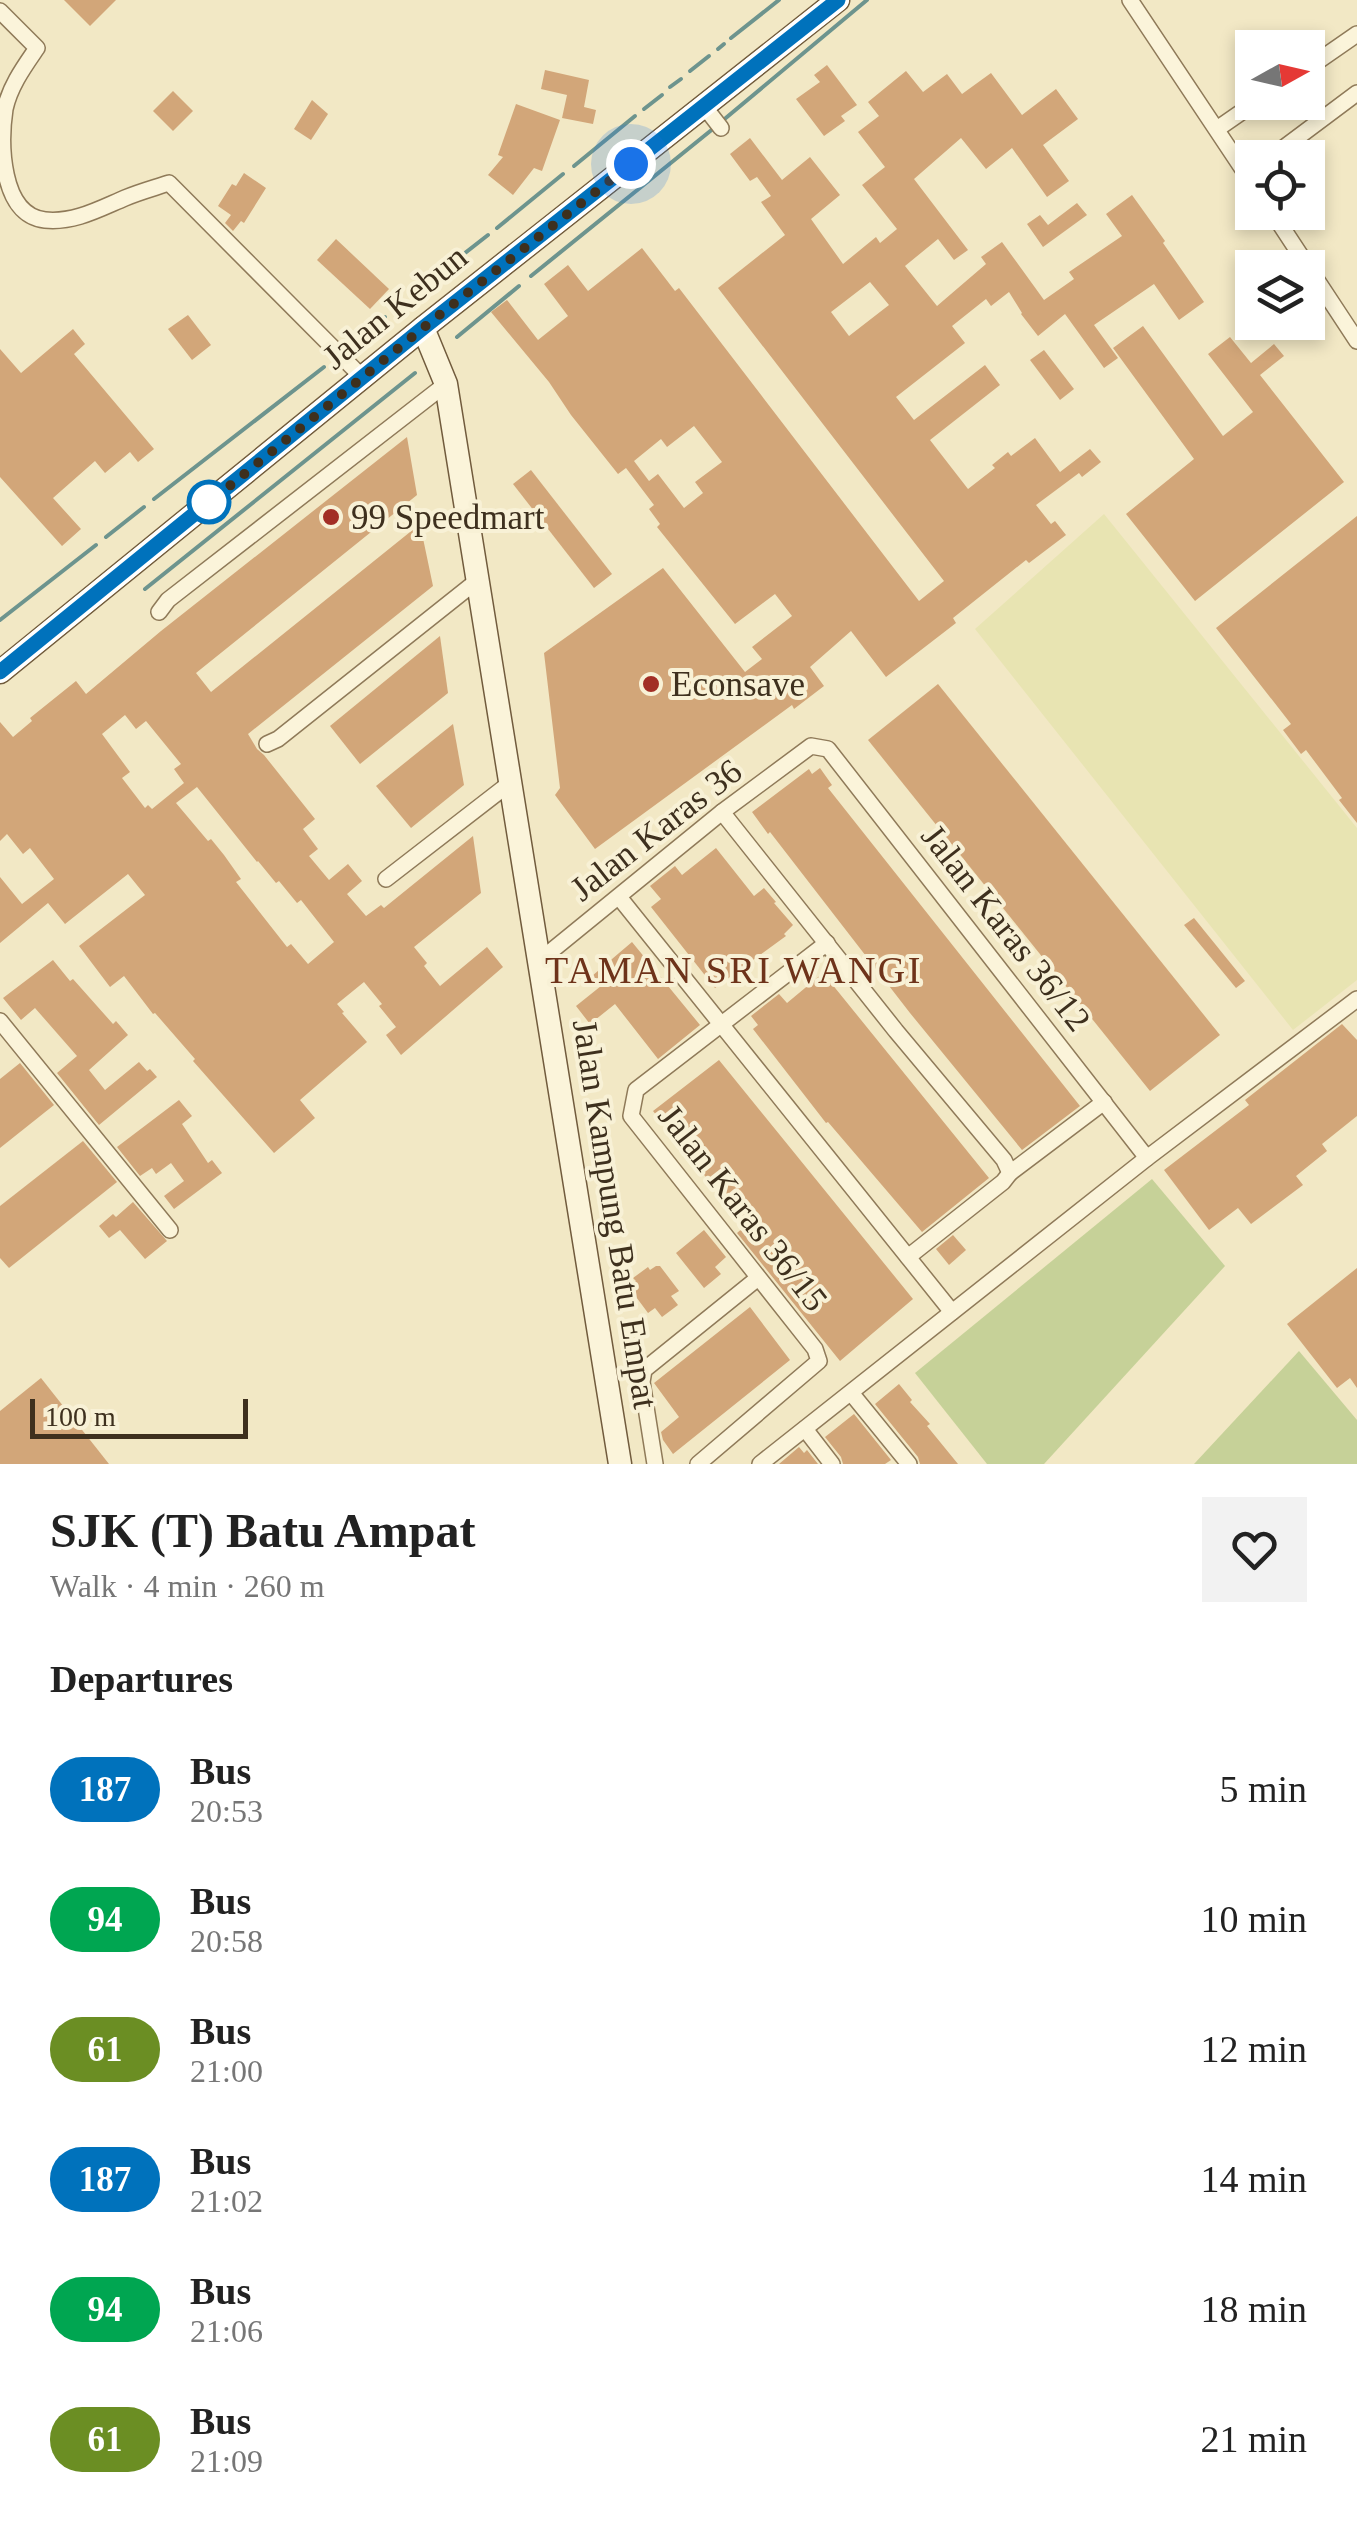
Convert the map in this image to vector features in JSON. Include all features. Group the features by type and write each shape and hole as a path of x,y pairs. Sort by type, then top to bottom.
{"main road":[{"name":"Jalan Kebun","path":"0,672 423,328 714,118 838,0"},
{"name":"Jalan Kampung Batu Empat","path":"423,328 446,384 620,1464"}],"street":[{"path":"1130,0 1226,123 1235,142"},
{"path":"0,11 37,48 17,78 5,107 2,131 6,181 29,216 66,220 169,184 363,378"},
{"path":"1325,56 1357,34"},
{"path":"1294,140 1357,92"},
{"path":"1226,123 1235,117"},
{"path":"1284,230 1357,341"},
{"path":"159,612 168,600 446,384"},
{"path":"268,744 478,580"},
{"name":"Jalan Karas 36","path":"539,960 722,812 811,746"},
{"name":"Jalan Karas 36/12","path":"811,746 828,749 1148,1158"},
{"path":"386,879 510,784"},
{"path":"722,812 1010,1172"},
{"path":"619,897 952,1312"},
{"path":"721,1024 826,943"},
{"path":"760,1464 1357,998"},
{"path":"0,1020 170,1230"},
{"name":"Jalan Karas 36/15","path":"698,1464 819,1361 815,1349 631,1116 636,1090 721,1024"},
{"path":"908,1257 1003,1182 1010,1172 1104,1102"},
{"path":"655,1464 642,1382 644,1370 758,1278"},
{"path":"852,1394 909,1464"},
{"path":"805,1430 832,1464"}],"shaded area":[{"path":"1104,514 1357,828 1357,980 1293,1030 975,629"}],"green space":[{"path":"1152,1179 1225,1266 1044,1464 987,1464 915,1373"},
{"path":"1299,1351 1357,1420 1357,1464 1194,1464"}],"building":[{"path":"64,0 116,0 90,26"},
{"path":"827,65 857,105 841,116 845,121 824,136 796,99 820,82 814,75"},
{"path":"545,70 589,80 584,107 596,110 593,124 562,118 567,95 541,89"},
{"path":"906,71 923,92 947,74 962,94 991,73 1022,115 1056,89 1078,119 1043,145 1069,181 1047,197 1012,148 986,169 961,138 914,179 968,250 954,260 938,239 905,266 937,306 986,264 981,257 1002,242 1044,300 1074,279 1069,272 1122,236 1106,214 1132,195 1204,302 1179,320 1154,284 1094,325 1118,358 1104,368 1065,314 1038,336 1009,292 991,306 986,299 952,326 965,343 896,397 914,420 985,365 1000,385 930,440 968,489 1008,452 1011,456 1035,438 1060,472 1090,449 1101,462 1036,505 1066,535 1029,563 1026,560 953,618 956,623 886,677 851,631 810,667 824,686 794,709 792,705 595,849 555,795 560,788 544,653 663,568 745,672 762,659 752,647 792,616 775,594 735,624 657,527 660,524 649,509 654,505 626,468 618,474 491,312 507,300 538,340 568,316 544,284 568,265 588,291 642,248 675,291 679,288 919,601 944,581 718,288 785,235 761,202 771,196 757,177 750,181 730,154 750,138 782,180 810,157 840,195 811,219 843,264 876,237 880,243 897,229 862,185 885,167 858,132 879,116 868,102","holes":["870,282 889,305 849,336 831,312","694,426 722,462 695,482 703,493 684,508 658,474 649,481 634,461 661,439 667,447"]},
{"path":"173,91 193,111 173,131 153,111"},
{"path":"312,100 328,114 311,140 294,129"},
{"path":"516,104 560,120 542,171 534,168 513,195 488,175 503,157 498,155"},
{"path":"244,173 266,188 244,223 241,221 233,231 225,223 231,215 218,206"},
{"path":"1077,203 1087,215 1043,247 1027,224 1040,215 1048,225"},
{"path":"336,239 389,289 370,309 317,260"},
{"path":"188,315 211,345 192,360 168,329"},
{"path":"1143,326 1223,436 1253,412 1208,354 1230,337 1251,363 1274,344 1284,356 1260,375 1344,482 1195,601 1126,514 1194,459 1113,348"},
{"path":"73,329 85,344 74,354 154,449 138,462 130,452 105,473 95,461 53,498 81,529 62,546 0,477 0,349 21,373"},
{"path":"1044,350 1074,389 1060,400 1030,360"},
{"path":"407,437 417,495 196,673 211,692 420,524 433,586 248,734 315,819 303,829 318,849 309,856 329,880 348,864 362,881 347,894 366,916 381,905 384,908 473,836 481,893 414,947 440,986 487,947 503,967 401,1055 386,1035 396,1027 364,982 337,1004 367,1042 300,1100 315,1118 274,1153 124,976 110,987 79,946 145,895 128,874 65,924 48,903 0,943 0,877 22,904 54,879 30,848 23,854 7,834 0,841 0,722 13,737 76,681 86,694","holes":["125,715 136,729 146,721 181,764 174,769 184,783 152,809 148,805 145,808 122,778 130,772 102,734","197,787 257,862 297,903 301,900 334,942 308,964 291,944 287,947 236,882 241,879 224,855 176,803"]},
{"path":"531,470 612,574 594,588 513,484"},
{"path":"1357,516 1357,823 1306,750 1301,754 1283,730 1291,724 1216,628"},
{"path":"440,636 448,693 360,764 330,726"},
{"path":"938,684 1220,1035 1150,1091 868,740"},
{"path":"453,724 464,785 411,828 376,786"},
{"path":"820,768 832,785 828,788 1080,1106 1022,1150 752,812 809,769 812,774"},
{"path":"716,848 754,896 764,888 793,925 786,936 715,988 651,907 661,899 650,886 675,866 682,875"},
{"path":"1194,918 1245,981 1236,988 1184,925"},
{"path":"632,942 700,1025 658,1059 615,1004 590,1024 576,1006 601,986 592,976"},
{"path":"53,960 128,1035 89,1070 105,1090 139,1062 157,1077 99,1125 57,1073 77,1056 35,1008 21,1020 3,998"},
{"path":"823,973 989,1178 922,1232 826,1123 753,1029 758,1025 751,1016 779,994 787,1003"},
{"path":"1342,1024 1357,1040 1357,1116 1322,1144 1327,1151 1296,1176 1303,1185 1251,1224 1238,1208 1209,1230 1164,1170 1249,1105 1245,1100"},
{"path":"719,1060 913,1299 840,1361 737,1233 745,1226 653,1111"},
{"path":"20,1063 54,1105 0,1148 0,1079"},
{"path":"179,1100 192,1116 182,1124 208,1163 212,1160 222,1173 174,1209 164,1196 184,1181 171,1163 156,1174 152,1168 140,1176 117,1147"},
{"path":"83,1141 117,1182 9,1268 0,1258 0,1206"},
{"path":"133,1202 167,1241 145,1259 120,1230 109,1238 99,1226"},
{"path":"704,1230 726,1257 715,1267 721,1274 704,1288 676,1253"},
{"path":"953,1235 966,1250 949,1265 936,1249"},
{"path":"656,1266 679,1291 671,1296 678,1305 662,1317 655,1308 648,1313 628,1286 648,1267 650,1270"},
{"path":"1357,1268 1357,1388 1350,1378 1337,1388 1287,1324"},
{"path":"750,1307 790,1360 673,1454 661,1432 679,1417 654,1383"},
{"path":"41,1378 109,1464 0,1464 0,1411"},
{"path":"899,1384 958,1464 920,1464 875,1404"},
{"path":"854,1414 891,1460 885,1464 843,1464 825,1437"},
{"path":"799,1447 804,1453 807,1450 818,1464 779,1464"}],"waterway":[{"path":"731,38 779,0"},
{"path":"721,122 867,0"},
{"path":"718,49 724,44"},
{"path":"690,71 709,56"},
{"path":"670,87 681,79"},
{"path":"644,109 662,95"},
{"path":"574,166 635,116"},
{"path":"531,276 714,128"},
{"path":"497,228 563,174"},
{"path":"442,271 488,235"},
{"path":"413,295 432,279"},
{"path":"457,337 519,286"},
{"path":"395,309 405,302"},
{"path":"354,343 385,317"},
{"path":"154,499 324,367"},
{"path":"145,589 415,373"},
{"path":"106,537 144,507"},
{"path":"0,620 96,545"}],"bus line":[{"name":"187","path":"0,672 423,328 838,0"}],"place":[{"name":"99 Speedmart","path":"331,517"},
{"name":"Econsave","path":"651,684"}],"district":[{"name":"TAMAN SRI WANGI","path":"734,970"}],"route":[{"path":"209,502 199,511 631,164"}]}
